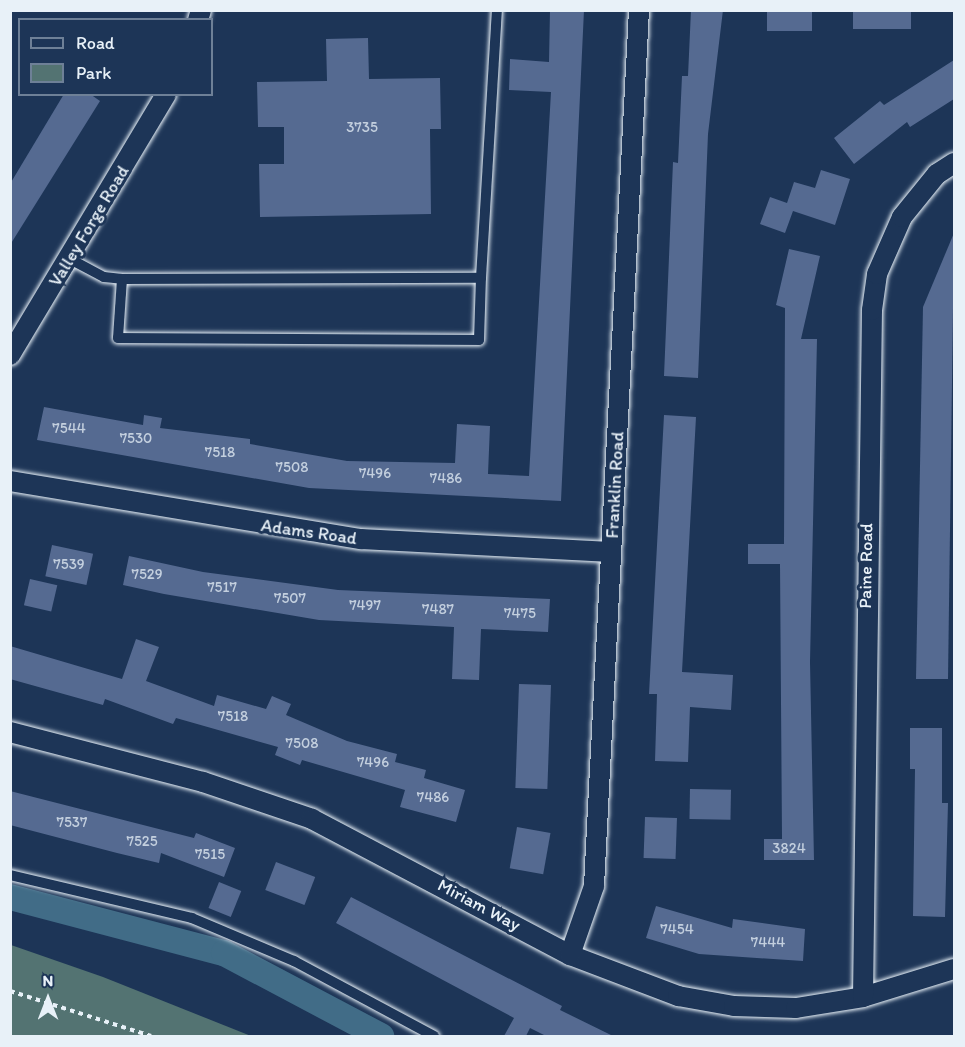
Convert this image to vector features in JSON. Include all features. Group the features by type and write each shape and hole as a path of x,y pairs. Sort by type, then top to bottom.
{"street":[{"name":"Franklin Road","path":"570,955 594,886 639,10"},
{"name":"Valley Forge Road","path":"10,356 70,259 165,96"},
{"name":"Paine Road","path":"863,997 872,310 877,274 902,217 937,174 954,163"},
{"name":"Adams Road","path":"10,481 361,540 611,552"},
{"name":"Miriam Way","path":"10,732 203,782 312,819 570,955 634,982 734,1006 796,1008 863,997 954,969"}],"lane":[{"path":"122,279 118,338 479,340 480,278 497,10"},
{"path":"70,259 104,277 122,279 480,278"},
{"path":"10,875 192,918 294,961 434,1036"}],"path":[{"path":"10,991 151,1036"}],"green space":[{"path":"11,945 103,977 251,1036 11,1036"}],"building":[{"path":"550,10 584,10 561,501 309,488 37,440 44,407 143,425 144,415 162,418 160,428 250,439 250,444 347,461 455,463 457,424 490,426 488,474 529,476 551,92 509,90 510,59 549,62"},
{"path":"691,10 723,10 708,134 698,378 664,376 673,162 678,163 682,76 688,76"},
{"path":"767,10 812,10 812,31 767,31"},
{"path":"853,10 911,10 911,29 853,29"},
{"path":"368,38 369,79 440,78 441,129 430,129 431,214 260,217 259,164 284,164 284,127 258,127 257,82 327,81 326,39"},
{"path":"954,60 954,99 910,127 907,122 854,164 834,138 880,101 884,105"},
{"path":"63,96 93,96 100,101 10,245 10,184"},
{"path":"821,170 850,179 835,225 793,211 785,233 760,224 770,197 787,203 794,182 815,188"},
{"path":"954,233 948,679 916,679 923,307"},
{"path":"789,249 820,256 801,339 817,339 810,662 814,860 764,860 764,839 782,839 780,564 748,564 748,544 784,544 785,308 776,305"},
{"path":"664,415 696,417 682,672 733,675 731,710 690,707 688,762 655,761 657,694 649,694"},
{"path":"52,545 93,554 86,585 45,576"},
{"path":"129,556 203,572 338,590 550,599 548,632 481,629 479,680 452,679 454,627 319,620 164,594 123,585"},
{"path":"30,579 57,585 51,612 24,605"},
{"path":"136,639 159,647 146,681 214,706 217,695 266,709 272,696 291,704 286,715 347,741 397,754 395,762 426,770 424,778 465,790 456,822 400,807 405,790 302,760 300,765 275,755 278,747 176,718 173,724 105,699 103,705 10,679 10,646 122,679"},
{"path":"519,684 551,685 547,789 515,788"},
{"path":"910,728 942,728 942,803 948,803 945,917 913,916 915,769 910,769"},
{"path":"690,789 731,790 730,820 689,819"},
{"path":"10,791 194,838 196,833 235,848 224,877 161,853 159,863 117,853 10,825"},
{"path":"645,817 677,818 676,859 644,858"},
{"path":"517,827 550,833 543,874 510,868"},
{"path":"276,862 315,877 304,905 265,890"},
{"path":"219,882 241,891 231,917 209,908"},
{"path":"351,897 562,1006 560,1010 613,1036 546,1036 530,1028 526,1036 504,1036 514,1018 336,923"},
{"path":"656,906 732,928 733,919 805,929 803,961 699,954 646,938"}],"waterway":[{"path":"10,897 224,953 381,1036"}]}
